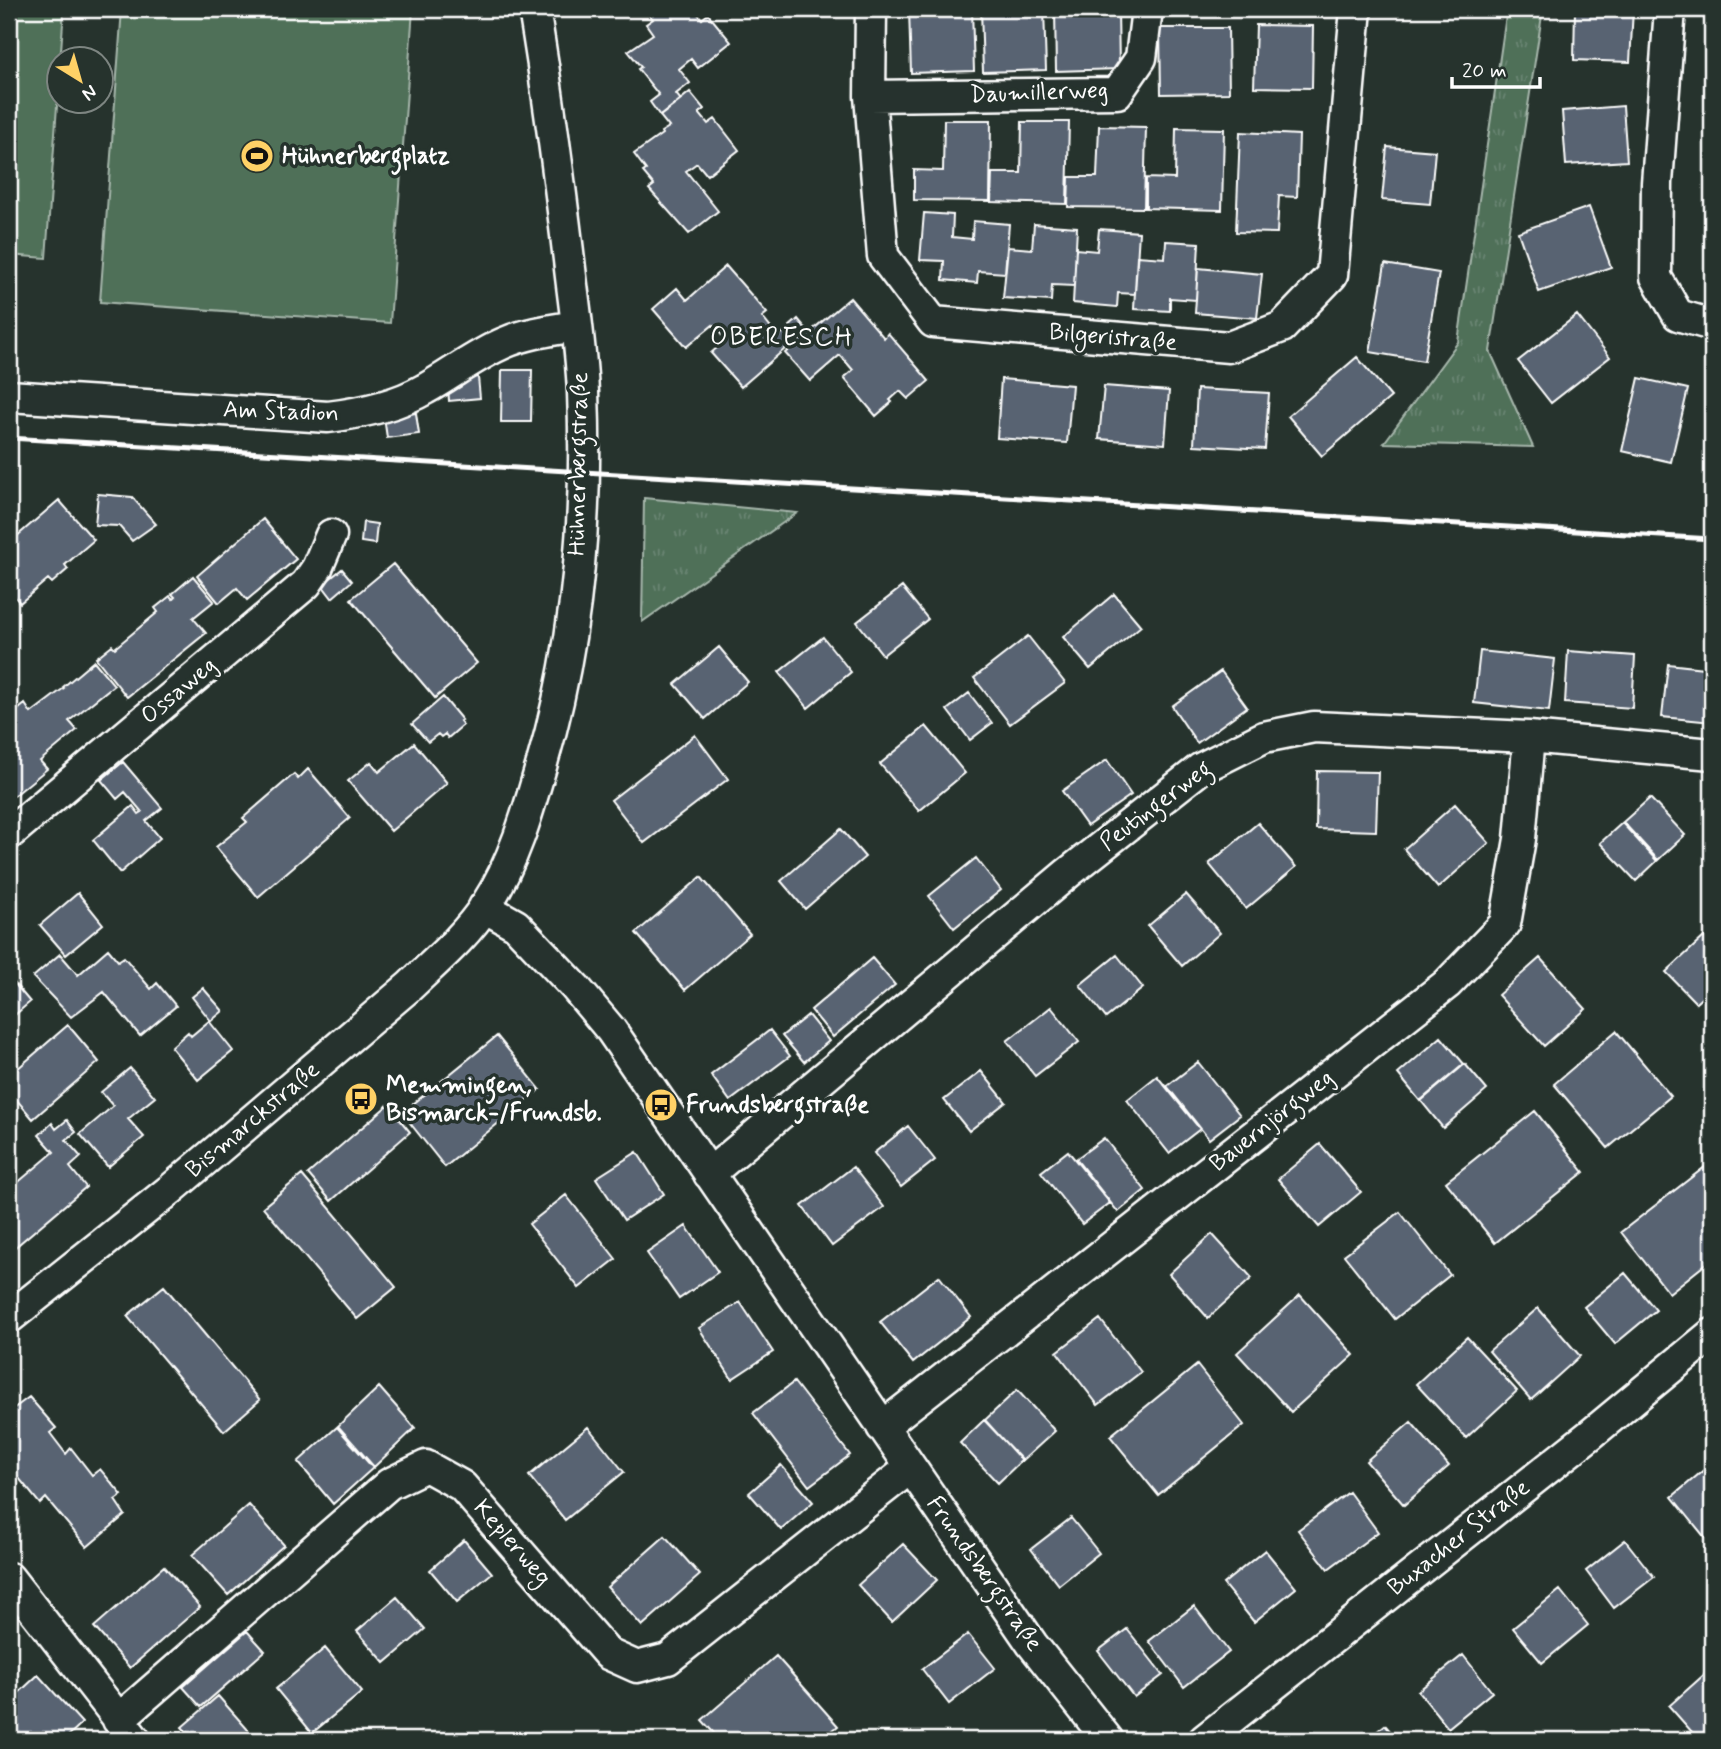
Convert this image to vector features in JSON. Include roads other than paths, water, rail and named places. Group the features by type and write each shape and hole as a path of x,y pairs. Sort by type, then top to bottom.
{"street":[{"name":"Hühnerbergstraße","path":"484,907 513,851 526,818 558,709 570,634 582,524 583,388 552,120 534,9"},
{"name":"Bilgeristraße","path":"872,9 870,96 883,256 933,322 1229,347 1282,327 1332,275 1356,9"},
{"name":"Daumillerweg","path":"870,96 1117,93 1141,58 1147,9"},
{"path":"1670,9 1657,183 1656,277 1678,315 1712,325"},
{"name":"Am Stadion","path":"9,396 337,416 400,401 506,342 526,335 577,326"},
{"name":"Ossaweg","path":"9,834 306,584 317,568 331,535"},
{"name":"Peutingerweg","path":"709,1174 1068,873 1200,769 1264,737 1314,727 1529,737 1712,754"},
{"name":"Bauernjörgweg","path":"882,1427 1447,984 1505,924 1520,839 1529,737"},
{"name":"Frundsbergstraße","path":"484,907 516,925 575,987 611,1030 1032,1644 1108,1740"},
{"name":"Bismarckstraße","path":"9,1318 170,1190 342,1046 448,950 484,907"},
{"name":"Buxacher Straße","path":"1204,1740 1579,1443 1712,1334"},
{"name":"Keplerweg","path":"126,1730 389,1484 426,1466 462,1486 608,1654 636,1667 668,1658 910,1468"},
{"path":"9,1578 126,1730"}],"railway":[{"path":"9,438 1712,539"}],"place":[{"name":"Hühnerbergplatz","path":"257,156"},
{"name":"Memmingen, Bismarck-/Frundsb.","path":"361,1099"},
{"name":"Frundsbergstraße","path":"661,1105"}],"district":[{"name":"OBERESCH","path":"782,338"}]}
